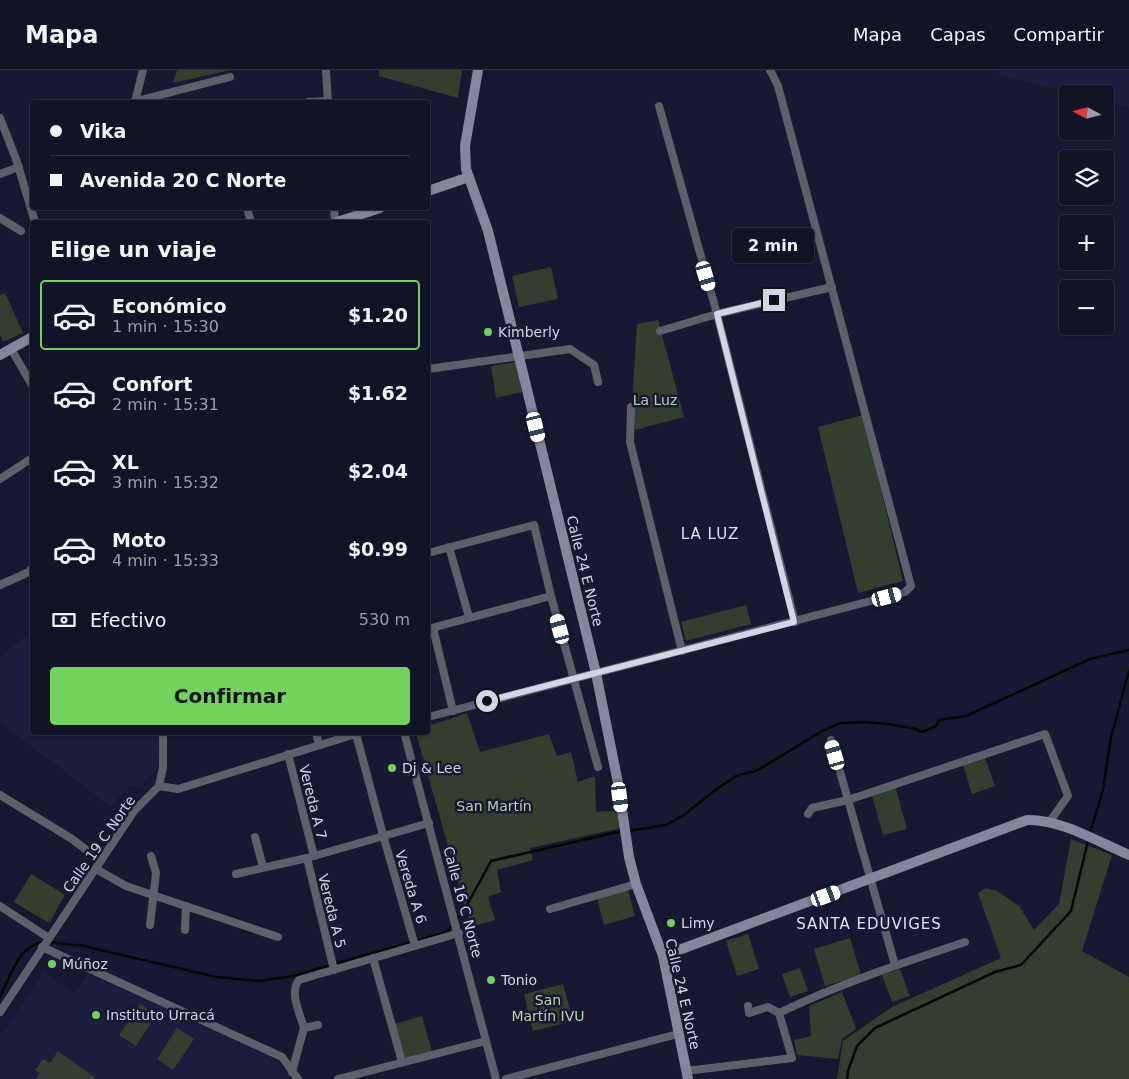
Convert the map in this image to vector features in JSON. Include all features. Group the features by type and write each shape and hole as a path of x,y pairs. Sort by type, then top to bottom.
{"main road":[{"name":"Calle 24 E Norte","path":"478,70 465,146 466,169 488,232 519,356 596,673 613,756 629,857 636,884 663,956 687,1075"},
{"path":"430,190 469,177"},
{"path":"342,220 374,210"},
{"path":"0,355 30,338"},
{"path":"663,956 1027,820 1050,821 1129,856"}],"street":[{"path":"135,100 143,70"},
{"path":"326,70 328,100"},
{"path":"430,717 905,592 910,586 778,86 770,70"},
{"path":"142,100 230,77"},
{"path":"659,106 717,314 794,622"},
{"path":"1,123 19,168 30,205"},
{"path":"0,174 19,168"},
{"path":"0,218 21,231"},
{"path":"660,331 717,314 832,287"},
{"path":"11,349 30,382"},
{"path":"430,369 570,349 594,365 598,382"},
{"path":"630,407 630,442 682,651"},
{"path":"0,479 30,459"},
{"path":"430,552 534,525 551,596 598,767"},
{"path":"449,547 469,617"},
{"path":"0,585 30,571"},
{"path":"453,711 430,628 551,596"},
{"path":"808,814 812,808 848,800 1045,734 1068,796 1050,821"},
{"path":"163,735 163,767 159,786 178,790 352,735"},
{"path":"317,735 319,745"},
{"name":"Vereda A 6","path":"359,735 383,835 415,946"},
{"name":"Calle 16 C Norte","path":"405,735 454,914 496,1079"},
{"path":"831,740 895,965"},
{"name":"Vereda A 7","path":"288,754 310,857"},
{"name":"Calle 19 C Norte","path":"0,1012 134,811 159,786"},
{"path":"0,796 72,839 101,861"},
{"path":"236,874 310,857 429,823"},
{"path":"255,837 263,867"},
{"path":"150,925 156,873 151,856"},
{"name":"Vereda A 5","path":"310,857 334,969"},
{"path":"96,870 126,886 278,937"},
{"path":"550,909 636,884"},
{"path":"0,906 49,938"},
{"path":"185,930 186,906"},
{"path":"292,1072 304,1028 294,992 299,980 415,946 458,930"},
{"path":"779,1014 814,997 895,965 965,942"},
{"path":"43,947 282,1057 298,1079"},
{"path":"373,958 402,1062"},
{"path":"687,1075 792,1058 779,1014 768,1008 750,1013 748,1006"},
{"path":"304,1028 318,1025"},
{"path":"506,1079 678,1034"},
{"path":"338,1079 486,1041"}],"shaded area":[{"path":"999,70 1129,70 1129,108 1114,104 1114,85 1059,85 1059,90 997,74"},
{"path":"30,634 30,735 159,735 157,768 140,786 131,786 110,806 0,722 0,659 10,647"},
{"name":"Instituto Urracá","path":"43,972 75,994 88,974 269,1056 285,1069 291,1079 0,1079 0,1036"}],"green space":[{"path":"177,70 230,70 173,83"},
{"path":"379,70 462,70 458,98 379,76"},
{"path":"551,267 558,299 519,307 512,276"},
{"path":"5,293 23,333 3,342 0,335 0,295"},
{"name":"La Luz","path":"658,320 684,417 635,430 634,418 631,418 637,324"},
{"path":"516,362 522,392 496,398 491,366"},
{"path":"863,415 903,581 858,593 818,427"},
{"path":"746,605 751,624 686,641 681,622"},
{"name":"San Martín","path":"467,713 480,752 549,734 557,756 571,752 578,782 595,776 596,812 617,811 621,828 530,848 533,860 497,870 501,892 488,897 495,920 471,927 417,735 430,735 430,725"},
{"path":"985,758 995,786 972,794 963,765"},
{"path":"895,786 907,829 883,835 871,792"},
{"path":"1071,839 1112,855 1082,951 1129,977 1129,1079 837,1079 843,1041 892,1007 1001,958 978,893 986,888 997,891 1019,906 1034,930 1059,904"},
{"path":"31,874 65,895 49,923 14,902"},
{"path":"628,890 635,916 604,925 597,898"},
{"path":"748,934 759,969 737,976 726,941"},
{"path":"850,938 861,975 825,986 814,949"},
{"path":"800,968 808,991 790,997 782,974"},
{"path":"900,969 910,996 892,1002 882,975"},
{"name":"San Martín IVU","path":"563,984 573,1021 533,1031 524,994"},
{"path":"842,992 856,1029 842,1039 838,1059 797,1055 794,1040 811,1036 809,1006"},
{"path":"140,1004 156,1015 136,1046 119,1035"},
{"path":"422,1016 432,1052 403,1060 394,1024"},
{"path":"177,1028 194,1039 173,1070 157,1059"},
{"path":"58,1051 97,1079 36,1079 40,1073 35,1070 43,1059 50,1063"}],"waterway":[{"path":"628,831 666,825 684,815 736,776 758,770 822,731 841,723 888,724 913,728 922,732 936,726 939,720 966,716 1090,659 1129,650"},
{"path":"1090,833 1103,790 1111,737 1129,671"},
{"path":"49,942 84,946 216,977 259,981 292,976 447,932 467,905 491,861 622,831"},
{"path":"847,1079 857,1046 875,1028 995,972 1021,965 1071,911 1088,841"},
{"path":"0,997 16,963 22,955 35,944 44,942"}],"place":[{"name":"Kimberly","path":"488,332"},
{"name":"Dj & Lee","path":"392,768"},
{"name":"Limy","path":"671,923"},
{"name":"Múñoz","path":"52,964"},
{"name":"Tonio","path":"491,980"},
{"name":"Instituto Urracá","path":"96,1015"}],"district":[{"name":"LA LUZ","path":"710,534"},
{"name":"SANTA EDUVIGES","path":"869,924"}],"route":[{"path":"487,701 794,622 717,314 774,300"}]}
